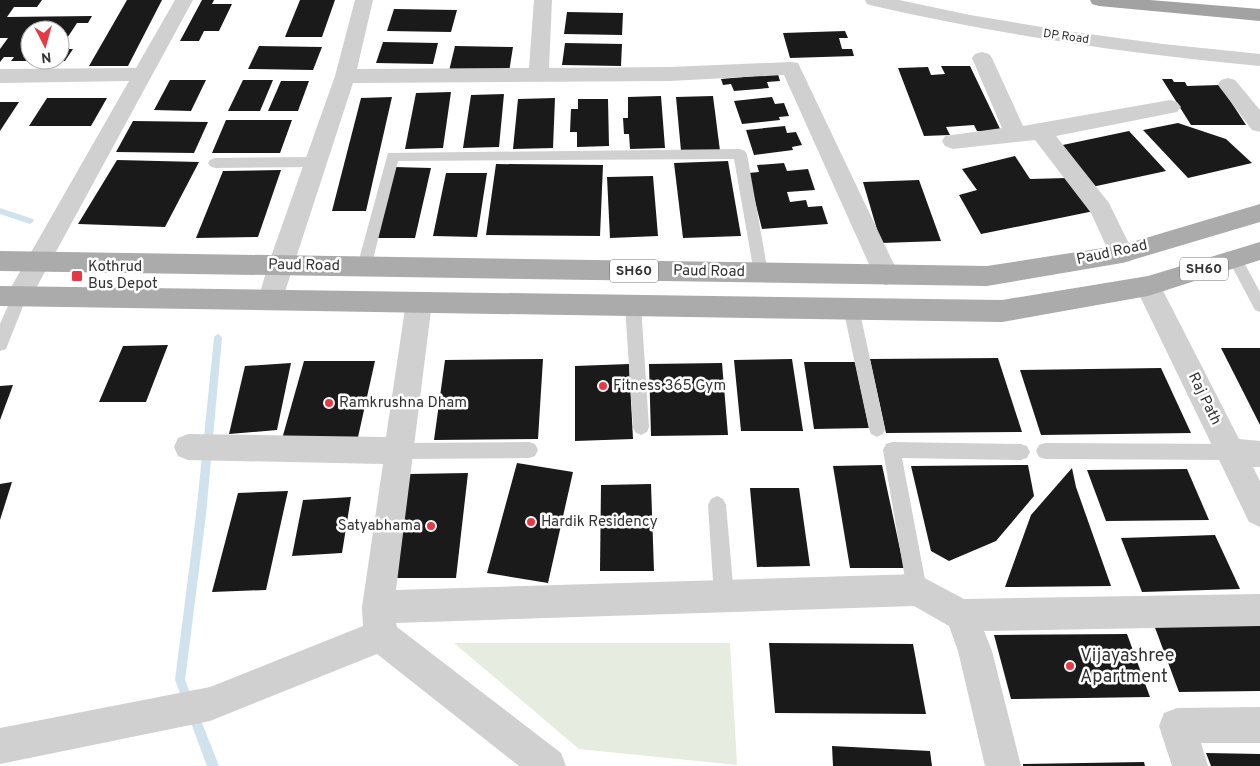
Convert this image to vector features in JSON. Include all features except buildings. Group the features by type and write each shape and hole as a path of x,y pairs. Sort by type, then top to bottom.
{"highway":[{"path":"1100,0 1181,10 1260,15"}],"main road":[{"name":"Paud Road","path":"0,261 987,276 1122,254 1260,213"},
{"name":"SH60","path":"9,296 1002,311 1148,286 1260,251"},
{"path":"1122,254 1148,286"},
{"path":"477,303 484,269"}],"street":[{"path":"9,296 38,262 184,0"},
{"path":"271,300 280,265 345,76 364,0"},
{"path":"540,75 543,0"},
{"name":"DP Road","path":"874,0 933,14 1061,37 1260,60"},
{"path":"982,58 1016,135"},
{"path":"345,76 670,74 791,68 886,275"},
{"path":"0,76 142,74"},
{"path":"1228,85 1260,125"},
{"path":"953,141 1041,132 1170,107"},
{"path":"1041,132 1101,209 1122,254"},
{"name":"Raj Path","path":"1148,286 1260,512"},
{"path":"379,621 419,302"},
{"path":"188,447 399,451"},
{"path":"1231,452 1260,454"},
{"path":"0,746 210,704 252,688 379,621 724,596 917,590 961,615 1260,610"},
{"path":"961,615 974,651 1003,766"},
{"path":"379,621 548,766"},
{"path":"1190,766 1177,726 1260,725"}],"lane":[{"path":"364,267 393,156 740,154 761,273"},
{"path":"215,163 316,162"},
{"path":"1235,259 1260,306"},
{"path":"0,344 9,296"},
{"path":"634,305 642,427"},
{"path":"851,308 877,430"},
{"path":"399,451 529,450"},
{"path":"917,590 892,450 1021,452"},
{"path":"1045,451 1231,452"},
{"path":"717,505 724,596"}],"shaded area":[{"path":"454,643 730,643 737,765 579,749"}],"waterway":[{"path":"0,211 30,221"},
{"path":"213,766 180,680 201,515 218,338"}],"place":[{"name":"Kothrud Bus Depot","path":"77,276"},
{"name":"Fitness 365 Gym","path":"603,386"},
{"name":"Ramkrushna Dham","path":"329,403"},
{"name":"Hardik Residency","path":"531,522"},
{"name":"Satyabhama","path":"431,526"},
{"name":"Vijayashree Apartment","path":"1070,666"}]}
